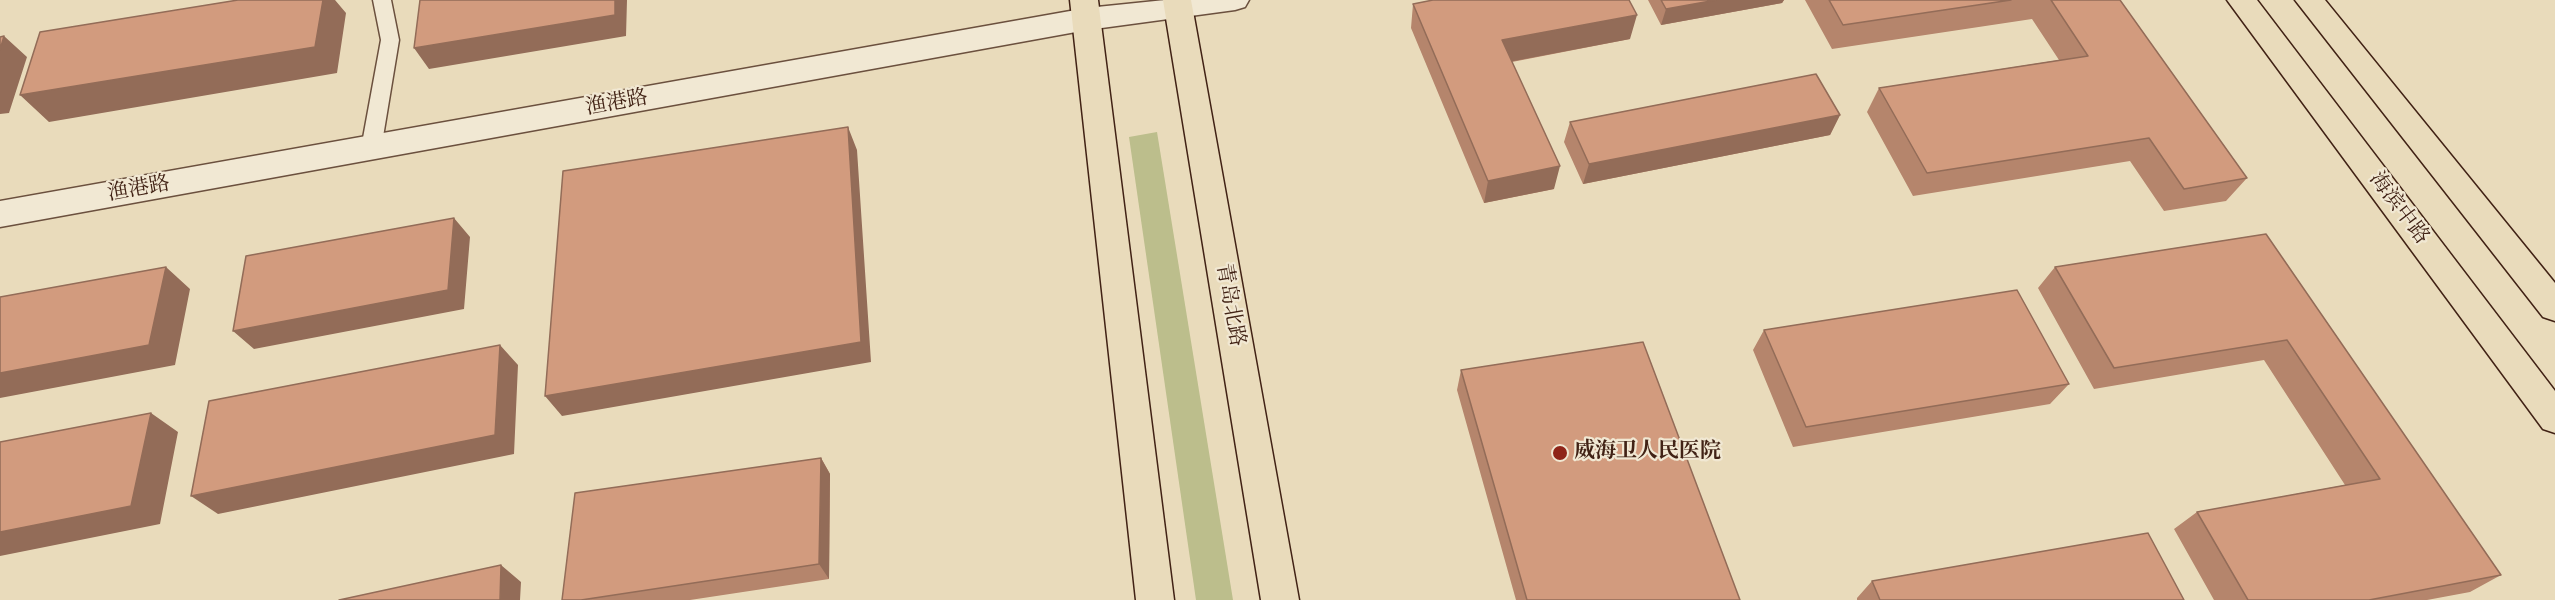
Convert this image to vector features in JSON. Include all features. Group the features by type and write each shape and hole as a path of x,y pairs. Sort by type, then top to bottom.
{"main road":[{"name":"海滨中路","path":"2241,0 2555,418"},
{"path":"2309,0 2555,307"},
{"name":"青岛北路","path":"1178,5 1280,600"},
{"path":"1086,10 1155,600"}],"street":[{"name":"渔港路","path":"0,214 371,149 1086,10 1235,0"}],"lane":[{"path":"371,149 390,40 382,0"}],"green space":[{"path":"1157,132 1233,600 1196,600 1129,137"}],"building":[{"path":"238,0 323,0 315,47 20,95 40,32"},
{"path":"420,0 615,0 615,15 414,48"},
{"path":"1433,0 1629,0 1637,15 1502,40 1560,166 1488,181 1413,4"},
{"path":"1661,0 1716,0 1666,9"},
{"path":"1829,0 2011,0 1843,25"},
{"path":"2051,0 2120,0 2247,178 2184,189 2149,138 1927,173 1879,88 2088,56"},
{"path":"4,36 0,50 0,37"},
{"path":"1816,74 1840,115 1589,164 1570,122"},
{"path":"848,127 861,342 545,396 563,171"},
{"path":"454,218 448,290 233,331 246,256"},
{"path":"2266,234 2501,575 2369,600 2248,600 2197,512 2380,479 2287,340 2114,368 2055,267"},
{"path":"166,267 149,345 0,373 0,297"},
{"path":"2017,290 2069,384 1806,427 1764,330"},
{"path":"1643,342 1740,600 1527,600 1461,370"},
{"path":"500,345 495,435 191,496 209,401"},
{"path":"151,413 131,506 0,532 0,442"},
{"path":"821,458 819,564 581,600 562,600 575,493"},
{"path":"2148,533 2184,600 1880,600 1872,581"},
{"path":"501,565 500,600 339,600"}],"place":[{"name":"威海卫人民医院","path":"1560,453"}]}
